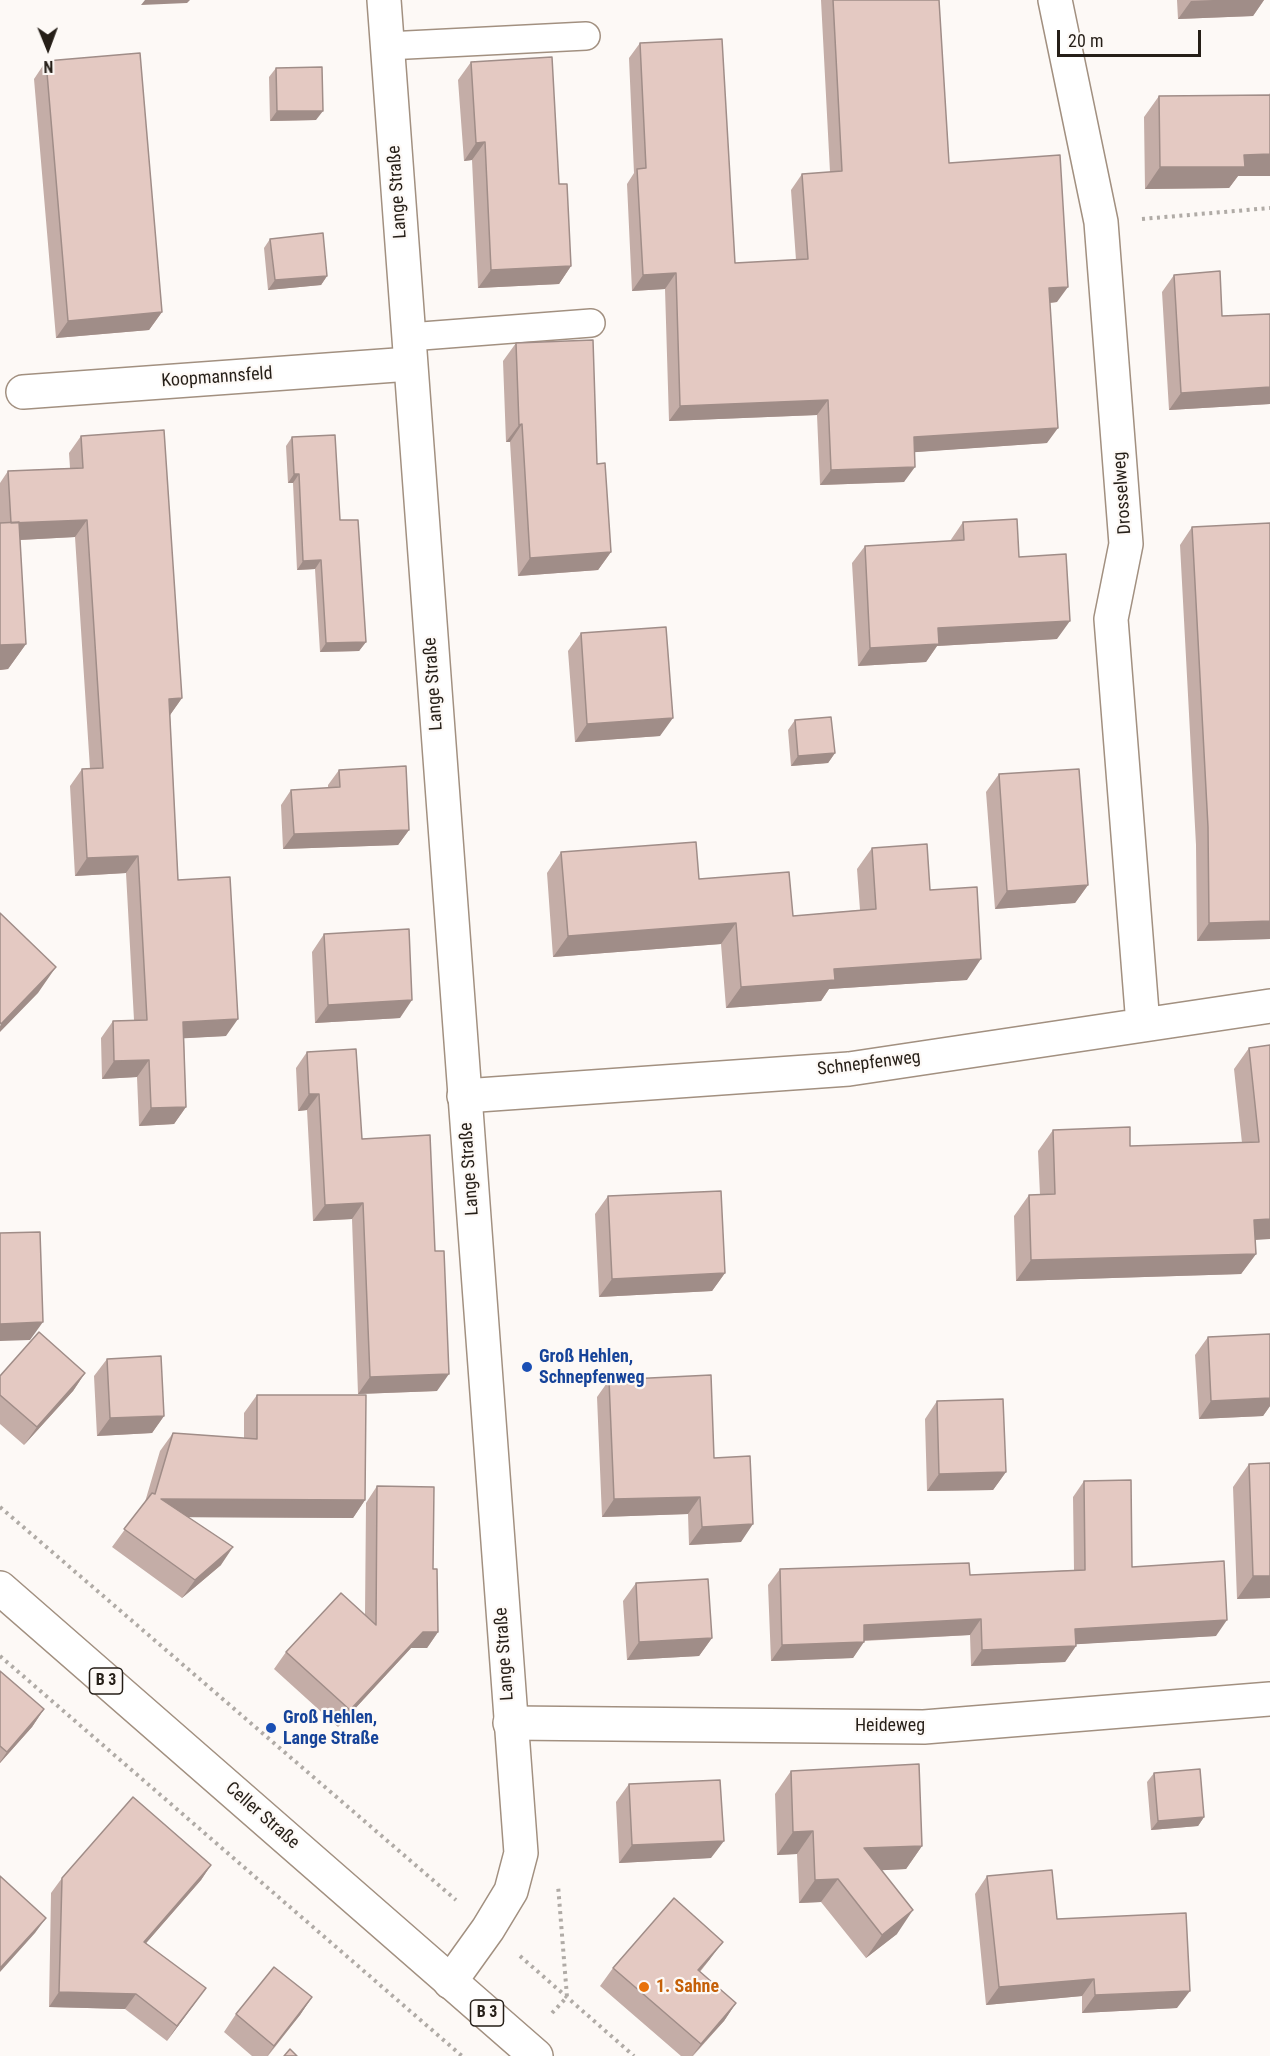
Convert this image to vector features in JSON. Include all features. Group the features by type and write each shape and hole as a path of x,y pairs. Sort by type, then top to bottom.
{"street":[{"name":"Lange Straße","path":"384,0 521,1853 510,1891 488,1929 450,1982"},
{"name":"Drosselweg","path":"1055,0 1101,222 1126,544 1111,619 1143,1025"},
{"name":"Koopmannsfeld","path":"23,392 410,351"},
{"name":"Schnepfenweg","path":"464,1096 849,1069 1270,1006"},
{"name":"Celler Straße","path":"0,1588 530,2050"},
{"name":"Heideweg","path":"510,1723 924,1727 1270,1700"}],"lane":[{"path":"387,46 586,36"},
{"path":"410,351 591,323"}],"path":[{"path":"1101,222 1270,208"},
{"path":"0,1507 368,1825"},
{"path":"0,1656 462,2056"},
{"path":"521,1853 557,1872 567,1997 634,2056"}],"building":[{"path":"833,0 939,0 949,163 1060,155 1068,287 1049,288 1058,428 914,437 915,467 831,470 828,400 680,406 676,273 643,275 637,169 646,168 640,43 722,39 735,263 808,259 802,174 842,171"},
{"path":"140,53 162,312 68,321 46,61"},
{"path":"552,57 559,184 567,184 571,266 491,270 485,142 476,143 471,62"},
{"path":"322,67 323,111 277,111 276,68"},
{"path":"1270,95 1270,154 1244,155 1245,167 1160,167 1159,96"},
{"path":"323,233 327,276 275,280 270,239"},
{"path":"1220,271 1222,316 1270,314 1270,387 1181,393 1174,275"},
{"path":"593,340 597,464 605,463 611,552 530,558 522,424 519,425 516,343"},
{"path":"164,430 182,698 169,699 178,880 230,877 238,1019 183,1022 186,1107 151,1108 149,1060 114,1061 113,1021 147,1020 138,856 87,858 82,769 103,768 87,520 11,523 8,471 83,468 81,436"},
{"path":"335,435 340,520 358,520 366,642 326,643 321,560 303,561 299,474 294,474 292,437"},
{"path":"1017,519 1019,557 1066,554 1070,621 938,628 939,644 870,648 865,546 964,540 963,522"},
{"path":"19,522 26,644 0,645 0,523"},
{"path":"1270,523 1270,921 1209,923 1208,827 1192,527"},
{"path":"666,627 673,718 587,724 581,633"},
{"path":"831,717 835,753 798,756 795,720"},
{"path":"406,766 409,830 294,834 291,790 340,787 339,770"},
{"path":"1079,769 1088,885 1007,891 999,774"},
{"path":"696,842 699,879 789,872 793,916 876,909 872,848 927,844 930,890 977,887 981,959 834,969 835,980 741,987 736,923 568,936 561,852"},
{"path":"0,913 56,967 1,1024 0,1022"},
{"path":"409,929 412,1000 328,1005 324,934"},
{"path":"1270,1045 1270,1219 1254,1220 1256,1254 1031,1260 1029,1195 1055,1194 1053,1130 1130,1127 1130,1146 1259,1142 1249,1048"},
{"path":"356,1049 362,1139 430,1135 435,1251 444,1251 449,1374 370,1377 363,1203 325,1205 319,1094 309,1094 307,1052"},
{"path":"721,1191 725,1273 612,1279 608,1196"},
{"path":"40,1232 43,1322 0,1324 0,1233"},
{"path":"39,1332 85,1373 37,1427 0,1395 0,1376"},
{"path":"1270,1334 1270,1398 1211,1401 1208,1337"},
{"path":"161,1356 164,1416 110,1418 107,1359"},
{"path":"711,1375 714,1458 750,1456 753,1524 702,1527 700,1497 614,1499 609,1380"},
{"path":"257,1395 366,1395 365,1500 161,1499 233,1547 195,1580 124,1529 152,1493 155,1494 173,1433 257,1439"},
{"path":"1003,1399 1006,1472 939,1474 937,1401"},
{"path":"1270,1463 1270,1576 1253,1576 1249,1464"},
{"path":"1131,1480 1132,1567 1224,1561 1227,1620 1075,1629 1076,1646 982,1650 981,1619 864,1625 864,1642 782,1645 780,1569 969,1563 970,1575 1085,1570 1084,1481"},
{"path":"377,1486 434,1487 433,1569 437,1569 438,1632 423,1632 350,1710 286,1652 341,1593 376,1625"},
{"path":"708,1579 712,1638 639,1642 636,1583"},
{"path":"0,1671 44,1709 7,1752 0,1746"},
{"path":"919,1764 922,1846 864,1848 913,1910 882,1935 838,1879 815,1880 813,1831 793,1832 791,1771"},
{"path":"1200,1769 1204,1817 1158,1821 1154,1773"},
{"path":"720,1780 724,1841 632,1845 629,1784"},
{"path":"133,1797 211,1865 144,1942 206,1988 177,2026 136,1994 59,1992 62,1878"},
{"path":"1052,1870 1057,1919 1186,1913 1190,1991 1095,1995 1094,1979 999,1987 987,1876"},
{"path":"0,1876 46,1918 0,1968"},
{"name":"1. Sahne","path":"674,1898 723,1942 698,1970 736,2003 701,2044 613,1968"},
{"path":"274,1967 312,1997 274,2046 236,2014"},
{"path":"290,2049 297,2056 284,2056"}],"place":[{"name":"Groß Hehlen, Schnepfenweg","path":"527,1367"},
{"name":"Groß Hehlen, Lange Straße","path":"271,1728"},
{"name":"1. Sahne","path":"644,1987"}]}
